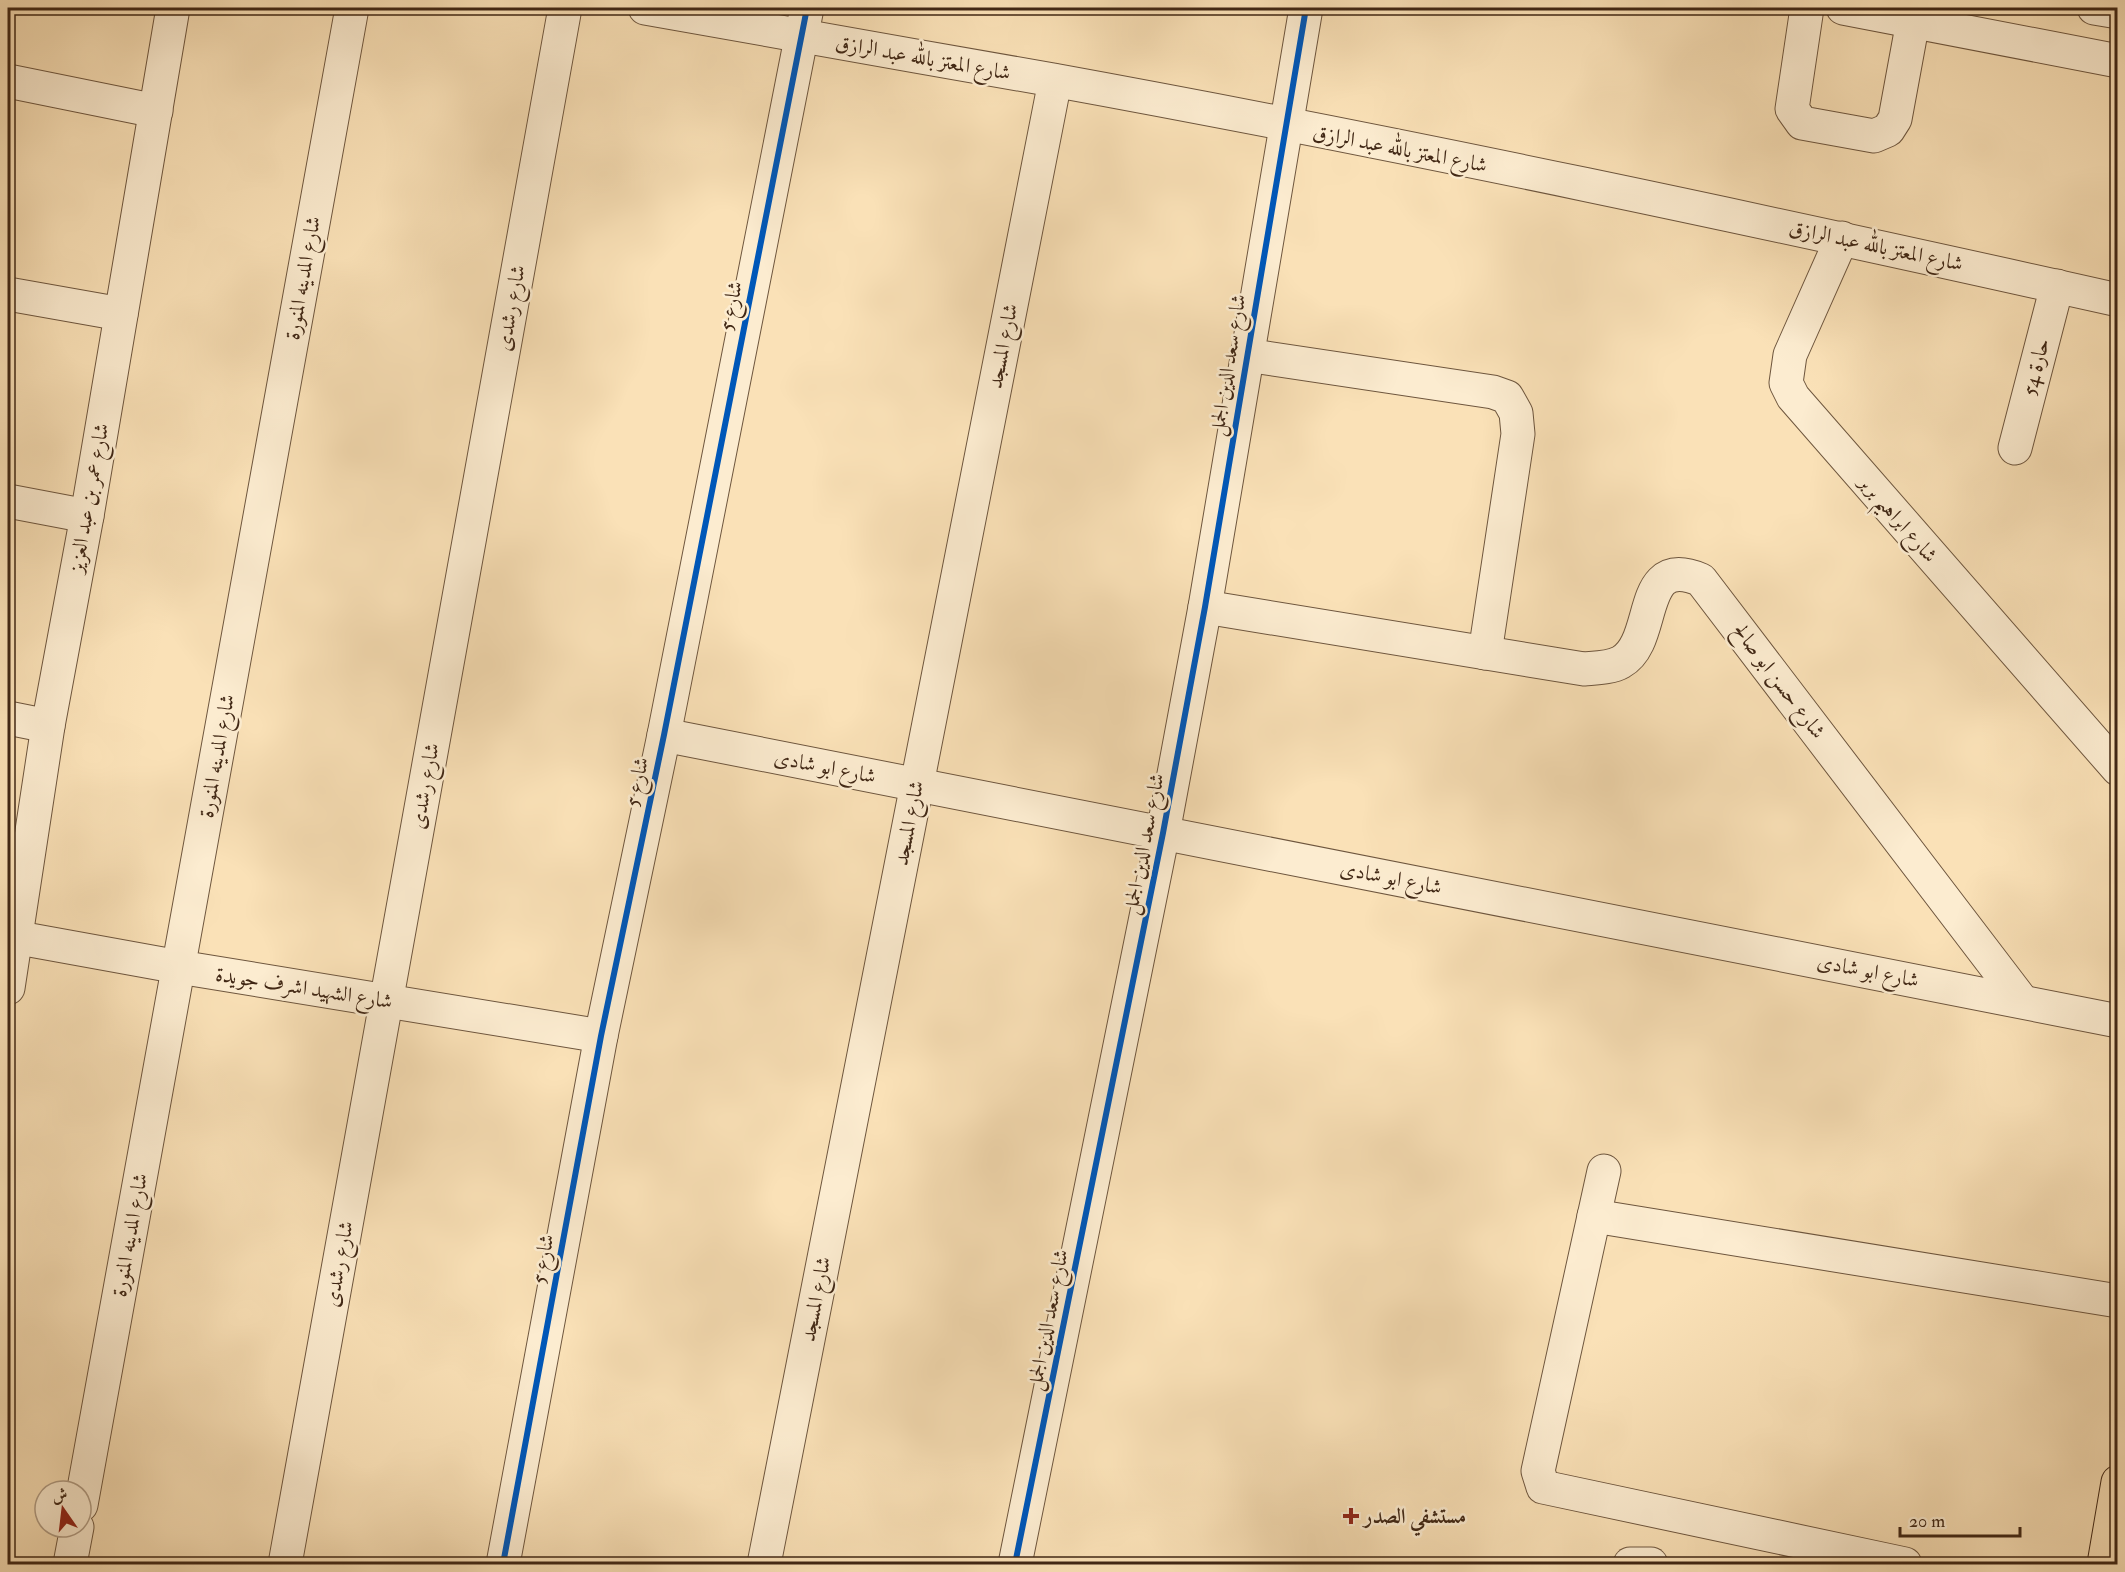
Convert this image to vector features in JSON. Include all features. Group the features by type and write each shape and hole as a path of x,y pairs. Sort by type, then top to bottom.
{"main road":[{"path":"2104,1564 2118,1482"}],"street":[{"name":"شارع عمر بن عبد العزيز","path":"8,988 12,937 87,516 173,8"},
{"name":"شارع المدينه المنورة","path":"86,1479 352,8"},
{"name":"شارع رشدى","path":"285,1564 565,8"},
{"name":"شارع المعتز بالله عبد الرازق","path":"645,8 804,22 1055,81 1285,125 1842,238 2118,300"},
{"name":"شارع سعد الدين الجمل","path":"1016,1564 1163,833 1205,607 1306,8"},
{"path":"1807,8 1792,109 1802,123 1874,136 1888,130 1895,119 1913,21"},
{"path":"1843,8 2118,61"},
{"path":"2094,8 2118,12"},
{"name":"شارع 5","path":"503,1564 601,1036 664,735 804,22"},
{"path":"8,81 156,111"},
{"name":"شارع المسجد","path":"764,1564 1055,81"},
{"name":"شارع ابراهيم بربر","path":"1842,238 1790,355 1786,383 1793,398 2118,769"},
{"name":"حارة 54","path":"2015,448 2056,286"},
{"path":"8,294 120,314"},
{"path":"1246,355 1493,392 1508,397 1516,413 1518,434 1485,653"},
{"path":"8,501 87,516"},
{"name":"شارع حسن ابو صالح","path":"1205,607 1584,669 1621,662 1635,649 1658,584 1672,575 1685,573 1701,580 2022,1001"},
{"path":"8,718 48,726"},
{"name":"شارع ابو شادى","path":"664,735 2118,1021"},
{"name":"شارع الشهيد اشرف جويدة","path":"12,937 179,968 601,1036"},
{"path":"1604,1171 1538,1471 1543,1487 1905,1564"},
{"path":"1594,1216 2118,1301"},
{"path":"70,1564 75,1539"},
{"path":"1630,1564 1652,1564"}],"cycle path":[{"path":"503,1564 601,1036 664,735 807,8"},
{"path":"1015,1564 1163,833 1205,607 1306,8"}],"place":[{"name":"مستشفي الصدر","path":"1351,1516"}]}
